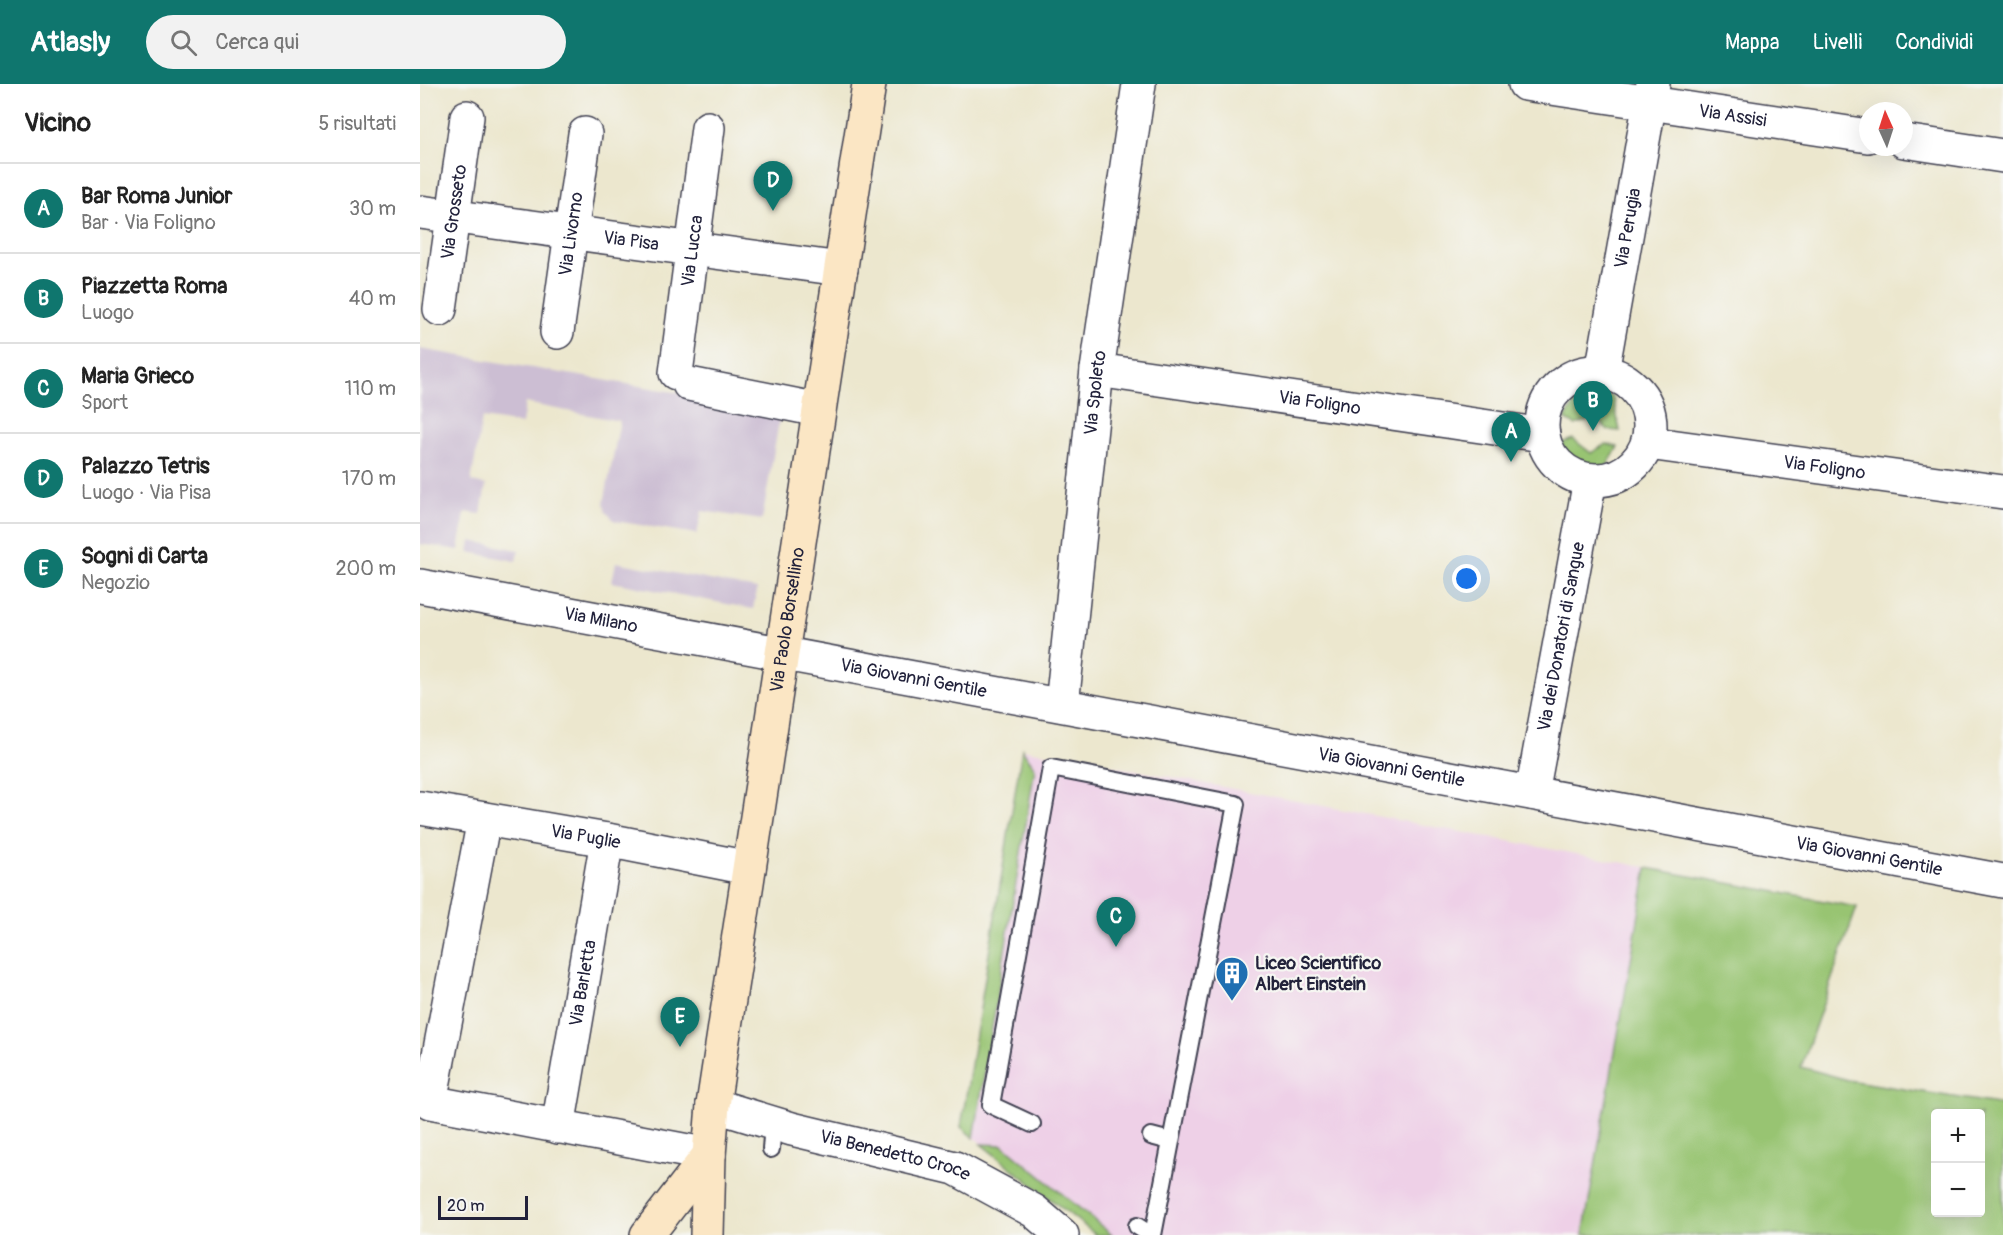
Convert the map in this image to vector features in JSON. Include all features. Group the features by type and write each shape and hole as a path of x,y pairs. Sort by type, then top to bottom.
{"main road":[{"name":"Via Paolo Borsellino","path":"707,1235 713,1105 869,84"},
{"path":"647,1235 709,1155"},
{"path":"670,1235 709,1155"}],"street":[{"name":"Via Spoleto","path":"1062,705 1097,370 1139,84"},
{"name":"Via Assisi","path":"1525,84 1652,94 1859,134"},
{"name":"Via Perugia","path":"1602,372 1652,94"},
{"name":"Via Grosseto","path":"440,309 468,117"},
{"name":"Via Lucca","path":"708,128 692,250 682,379 819,410"},
{"name":"Via Livorno","path":"557,332 585,134"},
{"path":"1913,142 2003,156"},
{"name":"Via Pisa","path":"420,212 841,269"},
{"name":"Via Foligno","path":"1097,370 1543,435"},
{"path":"1602,372 1618,377 1631,385 1642,397 1649,411 1651,427 1648,443 1639,460 1626,472 1609,479 1590,480 1573,475 1558,466 1548,452 1543,435 1543,418 1547,402 1557,389 1570,379 1585,373 1602,372"},
{"name":"Via Foligno","path":"1648,443 2003,492"},
{"name":"Via dei Donatori di Sangue","path":"1532,793 1590,480"},
{"name":"Via Milano","path":"420,586 782,652"},
{"name":"Via Giovanni Gentile","path":"782,652 2003,881"},
{"name":"Via Puglie","path":"420,808 607,840 749,868"},
{"path":"484,819 430,1102 709,1155"},
{"name":"Via Barletta","path":"558,1126 607,840"},
{"name":"Via Benedetto Croce","path":"713,1105 772,1136 955,1168 1034,1212 1062,1235"}],"lane":[{"path":"1032,1124 991,1105 1051,768 1236,804 1170,1141 1147,1232"},
{"path":"1151,1136 1170,1141"}],"shaded area":[{"path":"420,349 781,410 762,520 702,511 697,534 615,521 606,512 604,503 620,421 525,403 522,424 482,418 471,482 486,485 481,514 465,512 459,550 420,544"},
{"path":"471,541 519,550 516,561 469,552"},
{"path":"616,562 757,589 753,609 612,582"},
{"path":"1022,749 1857,907 1743,1235 1096,1235 961,1127"}],"green space":[{"path":"1597,386 1613,398 1620,431 1608,430 1596,418 1575,425 1565,419 1579,396"},
{"path":"1573,439 1591,453 1606,444 1618,447 1601,476 1583,483 1568,469 1562,443"},
{"path":"1022,749 1035,768 974,1138 961,1127"},
{"path":"1647,868 1857,907 1801,1067 1848,1080 2003,1105 2003,1235 1583,1235"},
{"path":"981,1144 1003,1145 1112,1235 1096,1235"}],"place":[{"name":"Palazzo Tetris","path":"773,211"},
{"name":"Piazzetta Roma","path":"1593,431"},
{"name":"Bar Roma Junior","path":"1511,462"},
{"name":"Maria Grieco","path":"1116,947"},
{"name":"Liceo Scientifico Albert Einstein","path":"1232,1002"},
{"name":"Sogni di Carta","path":"680,1047"}]}
